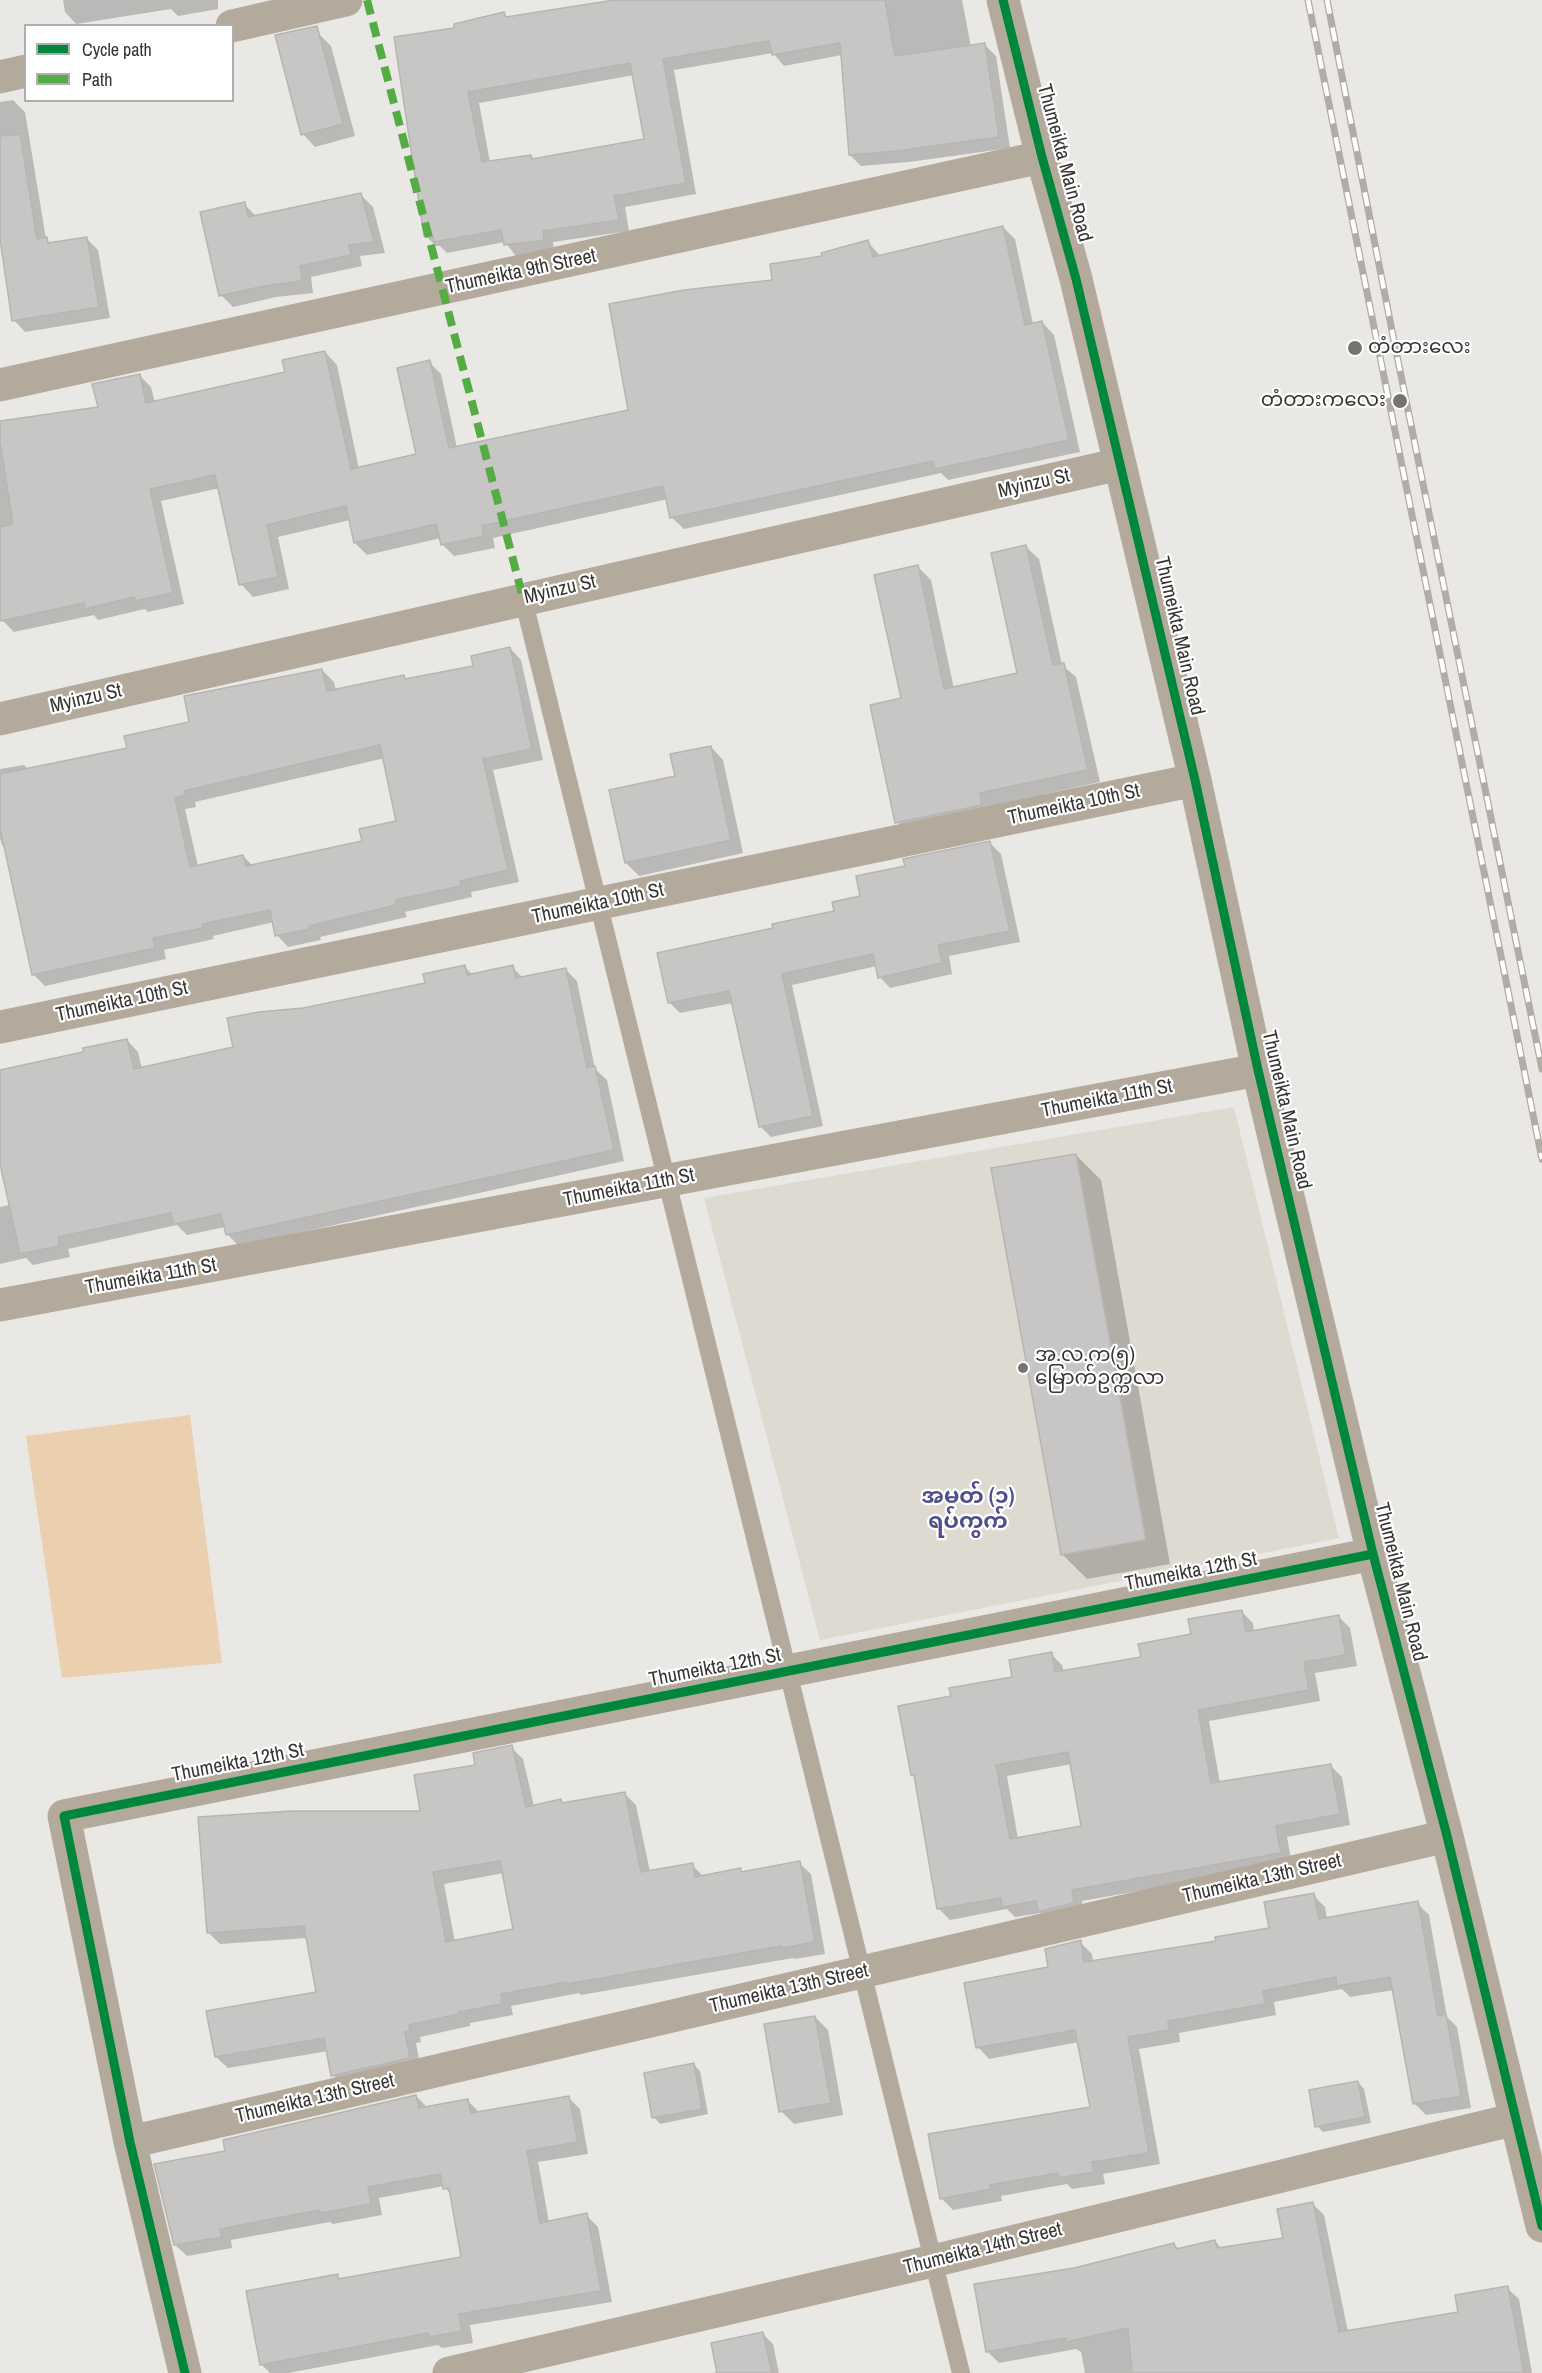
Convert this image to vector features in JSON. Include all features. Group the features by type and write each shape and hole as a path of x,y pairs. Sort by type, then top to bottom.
{"street":[{"path":"234,26 346,0"},
{"name":"Thumeikta Main Road","path":"1004,0 1042,158 1076,279 1196,780 1258,1070 1373,1554 1447,1836 1542,2226"},
{"path":"0,77 24,71"},
{"name":"Thumeikta 9th Street","path":"0,385 1042,158"},
{"name":"Myinzu St","path":"0,719 1120,464"},
{"name":"Thumeikta 10th St","path":"0,1027 1196,780"},
{"name":"Thumeikta 11th St","path":"0,1305 1258,1070"},
{"name":"Thumeikta 12th St","path":"130,2142 64,1816 1373,1554"},
{"name":"Thumeikta 13th Street","path":"130,2142 1447,1836"},
{"name":"Thumeikta 14th Street","path":"449,2373 933,2261 1516,2119"},
{"path":"130,2142 185,2373"}],"lane":[{"path":"524,598 961,2373"}],"shaded area":[{"name":"အ.လ.က(၅) မြောက်ဥက္ကလာ","path":"1234,1107 1339,1538 820,1640 704,1198"},
{"path":"190,1415 222,1663 62,1678 26,1436"}],"building":[{"path":"614,0 885,0 895,56 985,43 999,137 849,155 840,43 772,55 769,41 663,59 686,183 614,196 619,220 543,231 544,240 504,245 501,230 434,242 432,235 424,236 394,37 454,28 454,24 504,12 506,17","holes":["630,63 644,139 532,159 531,155 482,162 468,92"]},
{"path":"317,26 343,124 301,135 275,35"},
{"path":"20,134 37,239 47,237 48,243 87,237 99,307 12,321 0,239 0,136"},
{"path":"361,193 374,242 349,245 351,255 300,266 302,281 264,286 219,296 200,212 245,202 248,217"},
{"path":"1003,226 1025,325 1042,321 1069,440 935,469 933,461 670,518 663,486 482,526 484,536 441,545 436,524 354,543 346,506 267,525 278,577 239,585 215,475 150,489 173,593 135,601 134,597 85,609 84,603 0,621 0,527 13,524 0,442 0,421 98,407 92,384 140,374 146,403 285,372 282,360 325,351 351,469 416,454 397,368 430,360 449,448 628,410 609,304 684,290 772,280 770,264 822,256 821,253 868,240 873,257"},
{"path":"1026,545 1053,665 1064,663 1088,770 980,793 982,805 895,823 870,705 901,698 874,575 918,565 944,689 1017,673 991,553"},
{"path":"510,647 532,749 483,759 508,870 460,881 461,886 395,900 396,905 309,926 310,929 275,936 270,910 202,924 203,928 153,938 155,948 32,975 0,828 0,774 127,748 124,736 189,722 184,696 322,669 327,691 404,675 405,679 473,666 471,656","holes":["380,745 396,821 359,829 362,841 246,866 243,855 190,867 175,798 185,795 184,791"]},
{"path":"711,746 731,840 625,863 609,790 675,776 670,754"},
{"path":"990,841 1010,931 938,945 942,963 878,978 873,954 782,974 813,1116 759,1127 729,991 668,1003 657,953 773,928 772,924 834,911 832,902 860,896 856,876 905,866 903,859"},
{"path":"465,965 467,975 513,965 516,978 566,968 587,1068 595,1066 614,1150 226,1235 221,1214 174,1224 171,1213 58,1237 59,1246 20,1254 0,1164 0,1070 83,1052 83,1048 127,1039 134,1069 233,1047 227,1018 303,1008 425,983 423,974"},
{"path":"1076,1154 1146,1540 1061,1555 991,1168"},
{"path":"1242,1610 1246,1632 1339,1615 1346,1655 1304,1662 1309,1690 1198,1710 1211,1783 1331,1764 1340,1814 1276,1826 1281,1853 1072,1890 1074,1903 1038,1912 1036,1901 1002,1907 1001,1898 937,1909 914,1775 911,1775 898,1706 951,1696 949,1688 1012,1677 1009,1660 1052,1652 1055,1672 1141,1657 1138,1644 1191,1634 1188,1619","holes":["1068,1752 1081,1826 1010,1839 996,1765"]},
{"path":"512,1745 526,1807 561,1799 562,1803 625,1792 641,1872 693,1863 695,1877 741,1868 741,1872 800,1861 815,1942 501,1994 502,2004 409,2025 410,2031 405,2032 410,2058 331,2076 324,2038 215,2057 206,2011 316,1992 304,1926 207,1933 198,1817 291,1811 420,1811 414,1775 475,1765 473,1753","holes":["500,1861 513,1929 446,1942 433,1872"]},
{"path":"1314,1893 1319,1919 1418,1901 1438,2016 1446,2014 1461,2096 1413,2104 1390,1977 1337,1986 1336,1977 1263,1991 1265,2004 1168,2021 1169,2030 1128,2037 1149,2153 1092,2162 1094,2172 1059,2178 1058,2173 990,2185 991,2189 940,2199 928,2134 1090,2107 1075,2030 976,2048 964,1983 1048,1967 1045,1949 1081,1940 1084,1962 1216,1941 1215,1937 1269,1928 1264,1902"},
{"path":"815,2016 831,2103 779,2112 764,2024"},
{"path":"694,2063 702,2109 652,2118 644,2073"},
{"path":"1358,2081 1365,2117 1315,2127 1309,2090"},
{"path":"416,2095 419,2108 468,2099 471,2113 569,2096 578,2142 527,2151 540,2223 587,2213 601,2291 459,2314 462,2331 429,2337 428,2333 260,2365 246,2291 338,2274 338,2279 461,2257 449,2188 443,2189 440,2174 368,2187 371,2204 320,2213 319,2210 220,2229 222,2237 174,2245 154,2164 225,2151 223,2140"},
{"path":"1313,2202 1339,2332 1458,2312 1455,2295 1508,2286 1524,2373 1132,2373 1128,2328 1066,2342 1066,2338 986,2352 974,2284 1074,2268 1174,2243 1176,2249 1215,2240 1217,2248 1283,2238 1277,2209"},
{"path":"763,2332 772,2373 717,2373 711,2343"}],"railway":[{"path":"1308,0 1542,1159"},
{"path":"1327,0 1542,1069"}],"marked path":[{"path":"367,0 523,598"}],"cycle path":[{"path":"1003,0 1042,157 1076,279 1195,780 1258,1070 1373,1554 1447,1836 1542,2226"},
{"path":"185,2373 130,2142 64,1816 1373,1554"}],"place":[{"name":"တံတားလေး","path":"1355,348"},
{"name":"တံတားကလေး","path":"1400,401"},
{"name":"အ.လ.က(၅) မြောက်ဥက္ကလာ","path":"1023,1368"}],"district":[{"name":"အမှတ် (၁) ရပ်ကွက်","path":"968,1510"}]}
